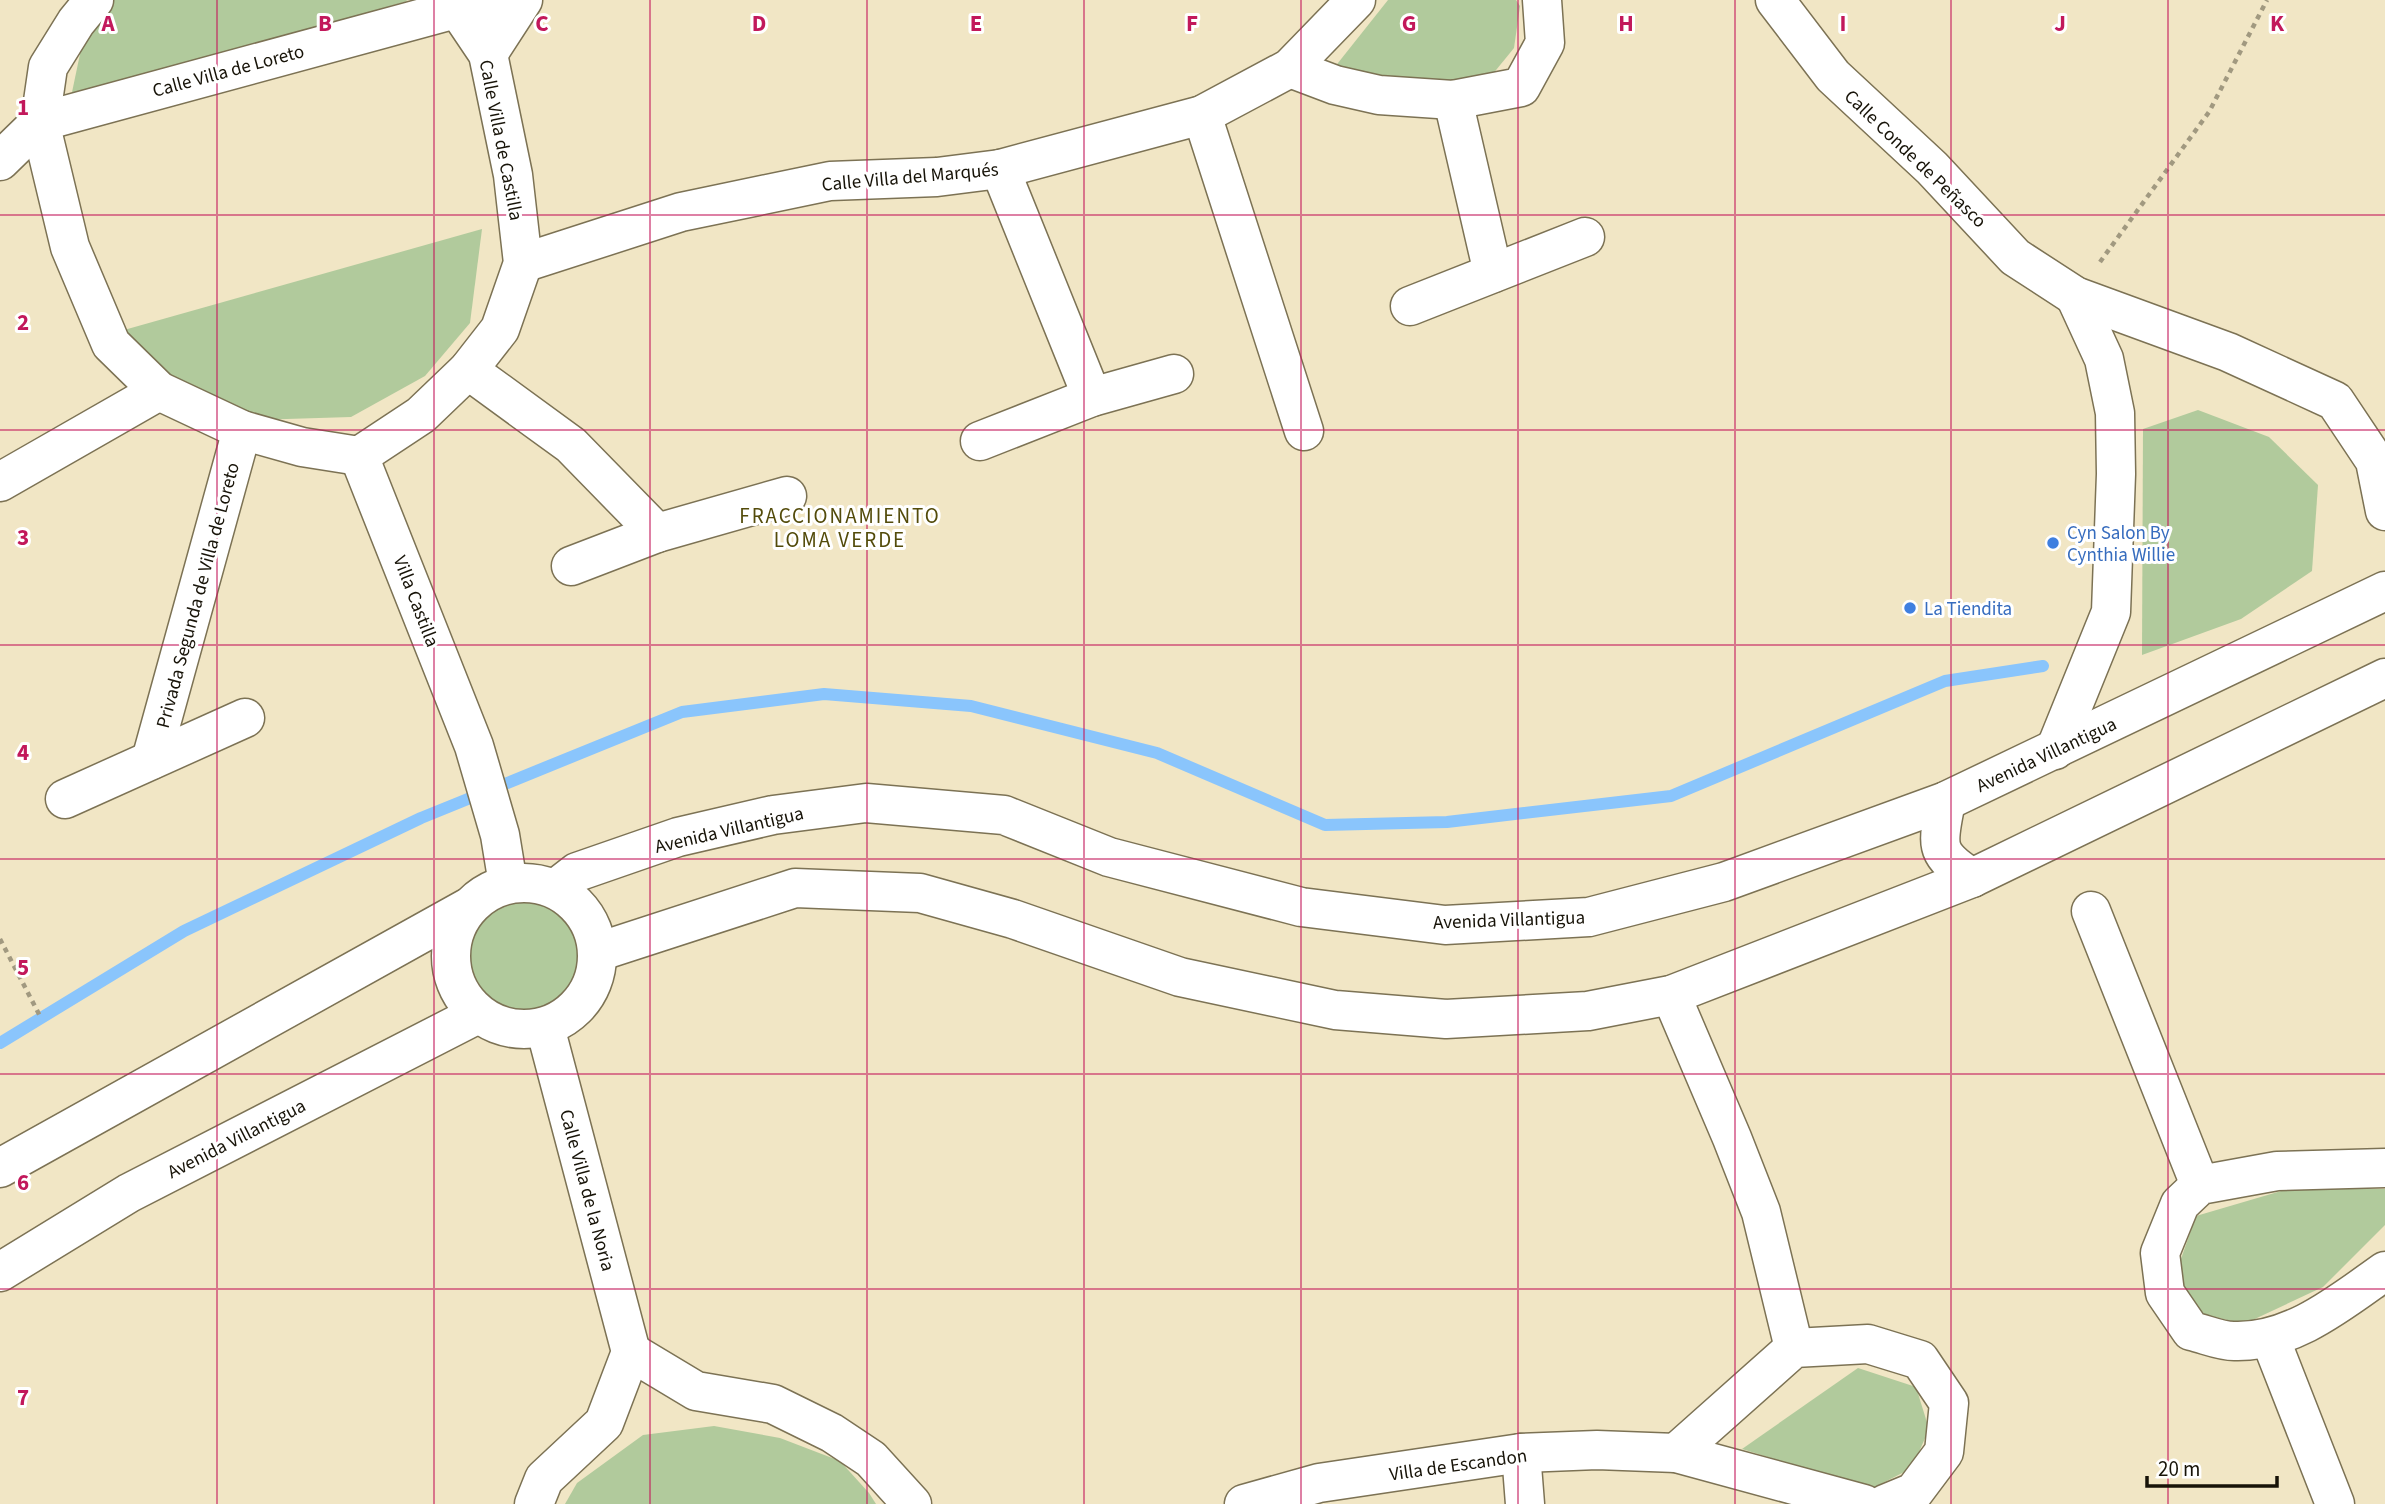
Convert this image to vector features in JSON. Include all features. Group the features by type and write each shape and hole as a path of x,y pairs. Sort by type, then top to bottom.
{"street":[{"path":"94,0 76,22 48,67 40,122 70,247 111,344 159,391 242,430 302,447 359,456"},
{"path":"488,54 523,0"},
{"name":"Calle Villa del Marqués","path":"523,263 681,212 830,181 937,177 1000,169 1202,115 1290,68 1356,0"},
{"path":"1290,68 1335,85 1379,94 1453,100 1521,86 1545,43 1542,0"},
{"name":"Calle Conde de Peñasco","path":"1775,0 1833,76 1931,168 2014,257 2075,296 2228,352 2335,401 2375,461 2385,511"},
{"name":"Calle Villa de Loreto","path":"40,122 465,3"},
{"name":"Calle Villa de Castilla","path":"359,456 421,415 468,370 500,329 523,263 513,175 488,54 465,3"},
{"path":"1453,100 1493,273"},
{"path":"1202,115 1304,431"},
{"path":"0,161 40,122"},
{"path":"1000,169 1092,397"},
{"path":"0,173 57,195"},
{"path":"1410,306 1585,237"},
{"path":"2055,750 2111,612 2116,474 2115,413 2104,359 2075,296"},
{"path":"468,370 571,444 657,533"},
{"path":"980,441 1092,397 1174,374"},
{"path":"0,482 159,391"},
{"name":"Privada Segunda de Villa de Loreto","path":"151,760 242,430"},
{"name":"Villa Castilla","path":"359,456 474,746 500,835 508,884"},
{"path":"572,566 657,533 787,496"},
{"name":"Avenida Villantigua","path":"555,889 577,872 678,836 773,815 866,803 1004,816 1109,857 1301,907 1444,925 1589,917 1724,883 1946,801 2385,591"},
{"path":"598,952 795,888 920,893 1013,919 1180,977 1335,1010 1459,1018 1588,1011 1671,995 1972,878 2385,678"},
{"path":"65,799 245,718"},
{"path":"1946,801 1939,837 1942,850 1949,863 1972,878"},
{"path":"0,1168 467,908 486,893 508,884 532,883 555,889 572,900 586,915 598,952 593,984 574,1011 545,1027 522,1030 498,1026 478,1014 462,996 452,975 450,951 455,928 467,908"},
{"path":"2091,911 2200,1185"},
{"path":"1671,995 1761,1212 1794,1348"},
{"name":"Avenida Villantigua","path":"0,1272 129,1193 478,1014"},
{"name":"Calle Villa de la Noria","path":"545,1027 631,1352"},
{"path":"2385,1168 2277,1171 2200,1185 2180,1204 2160,1253 2165,1293 2192,1331 2233,1341 2270,1338 2323,1315 2385,1271"},
{"path":"2270,1338 2334,1504"},
{"path":"1675,1453 1794,1348 1868,1344 1920,1360 1949,1403 1944,1452 1914,1493 1885,1504"},
{"path":"534,1504 544,1479 604,1423 631,1352 696,1391 773,1404 832,1433 871,1459 912,1503"},
{"name":"Villa de Escandon","path":"1244,1504 1319,1483 1521,1454 1597,1450 1675,1453 1864,1504"},
{"path":"1521,1454 1525,1504"}],"path":[{"path":"2075,296 2208,112 2267,0"},
{"path":"0,939 41,1018"}],"green space":[{"path":"113,0 408,1 71,97 84,35"},
{"path":"1388,0 1516,0 1520,6 1514,48 1492,75 1453,87 1334,68"},
{"path":"482,229 470,323 425,376 351,417 251,420 164,378 124,330"},
{"path":"2198,410 2269,437 2318,485 2312,571 2241,619 2142,655 2143,429"},
{"path":"521,897 544,901 563,914 576,933 580,956 576,979 563,998 544,1011 521,1015 498,1011 479,998 466,979 462,956 466,933 479,914 498,901"},
{"path":"2291,1188 2385,1189 2385,1225 2323,1287 2244,1324 2194,1312 2175,1276 2196,1216"},
{"path":"1858,1368 1916,1387 1929,1429 1912,1468 1871,1489 1742,1449"},
{"path":"714,1426 780,1438 840,1461 876,1504 565,1504 577,1483 643,1435"}],"waterway":[{"path":"0,1043 184,931 421,818 682,712 824,694 971,706 1157,753 1325,825 1447,822 1671,796 1945,681 2043,666"}],"place":[{"name":"Cyn Salon By Cynthia Willie","path":"2053,543"},
{"name":"La Tiendita","path":"1910,608"}],"district":[{"name":"FRACCIONAMIENTO LOMA VERDE","path":"840,528"}]}
